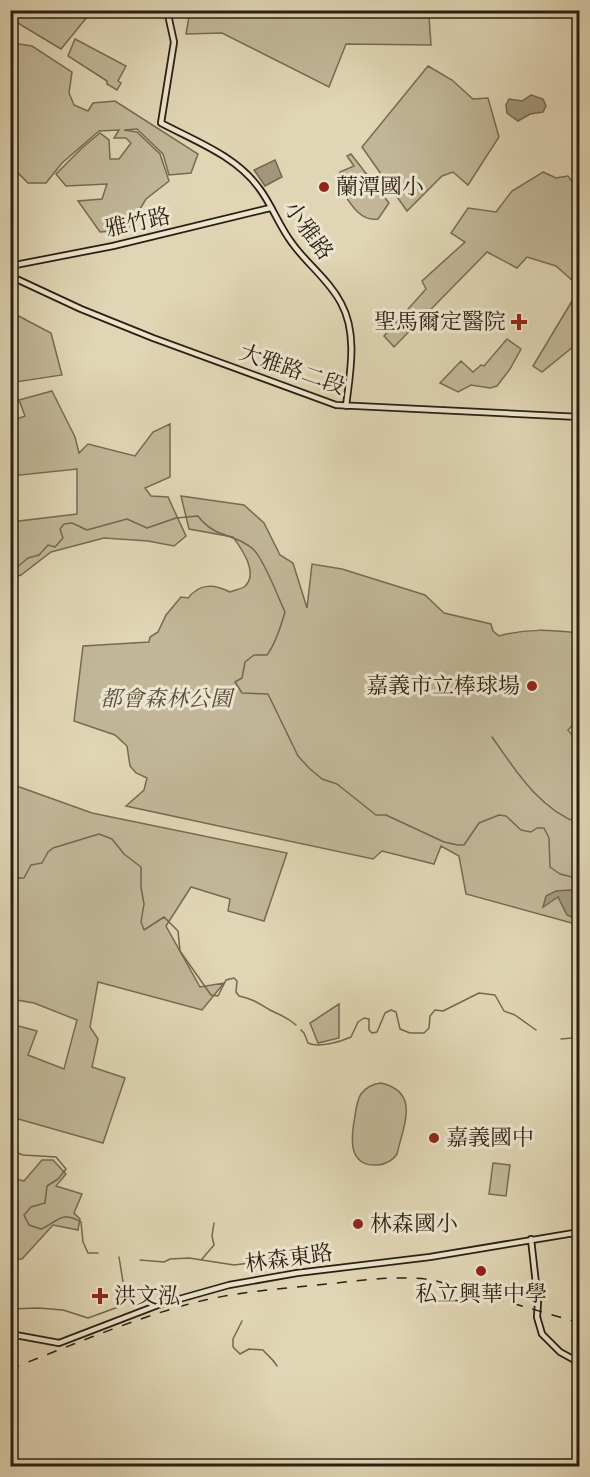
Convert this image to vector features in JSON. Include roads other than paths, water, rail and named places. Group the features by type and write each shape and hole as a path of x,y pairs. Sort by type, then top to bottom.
{"main road":[{"name":"小雅路","path":"167,10 174,42 161,123 243,169 261,189 292,244 342,303 351,331 351,367 346,406"},
{"name":"雅竹路","path":"10,266 113,246 270,208"},
{"name":"大雅路二段","path":"10,276 81,309 153,338 300,393 346,406 579,417"},
{"name":"林森東路","path":"10,1334 59,1343 158,1305 229,1285 297,1273 430,1257 579,1232"},
{"path":"531,1239 538,1302 537,1317 542,1334 560,1352 579,1363"}],"waterway":[{"path":"10,573 28,558 39,555 48,545 55,547 63,538 60,529 64,524 72,523 87,530 127,519 147,528 176,518 198,516 211,529 239,540 253,549 262,561 275,588 285,612 276,640 267,655 254,655 245,662 242,678 235,682 242,693 268,694 298,756 309,768 322,779 337,784 376,815 386,815 444,842 464,845 479,823 499,815 506,816 521,830 531,832 537,828 544,828 549,838 550,867 560,874 580,879"},
{"path":"492,737 540,799 552,809 580,824"},
{"path":"10,866 19,878 24,878 31,865 42,863 53,848 99,834 112,839 124,854 141,867 144,904 141,922 144,930 164,917 178,931 180,951 211,995 218,996 226,980 234,978 237,981 236,992 239,996 248,998 296,1025"},
{"path":"301,1030 308,1043 330,1044 351,1037 358,1022 364,1018 369,1019 369,1030 372,1033 377,1032 385,1013 391,1010 396,1012 400,1029 410,1033 424,1033 429,1028 430,1016 435,1010 443,1011 479,993 495,995 504,1011 515,1015 536,1030"},
{"path":"561,1039 572,1038 573,1021 580,1005"},
{"path":"10,1150 23,1155 56,1157 66,1169 58,1179 47,1186 45,1203 31,1207 24,1215 29,1225 41,1229 60,1218 74,1219 81,1222 83,1242 88,1253 98,1253"},
{"path":"202,1259 214,1245 212,1236 214,1223"},
{"path":"10,1309 63,1310 88,1318 121,1306 125,1294 119,1257"},
{"path":"140,1260 164,1262 170,1259 189,1258 234,1265 259,1262 270,1270"},
{"path":"242,1321 233,1339 233,1347 240,1354 249,1349 263,1350 277,1366"},
{"path":"321,1460 328,1466"}],"railway":[{"path":"10,1369 132,1322 205,1300 251,1292 368,1280 394,1278 433,1280 580,1323"}],"place":[{"name":"蘭潭國小","path":"324,187"},
{"name":"聖馬爾定醫院","path":"519,322"},
{"name":"嘉義市立棒球場","path":"532,686"},
{"name":"嘉義國中","path":"434,1138"},
{"name":"林森國小","path":"358,1224"},
{"name":"私立興華中學","path":"481,1271"},
{"name":"洪文泓","path":"100,1296"}],"park label":[{"name":"都會森林公園","path":"166,699"}]}
